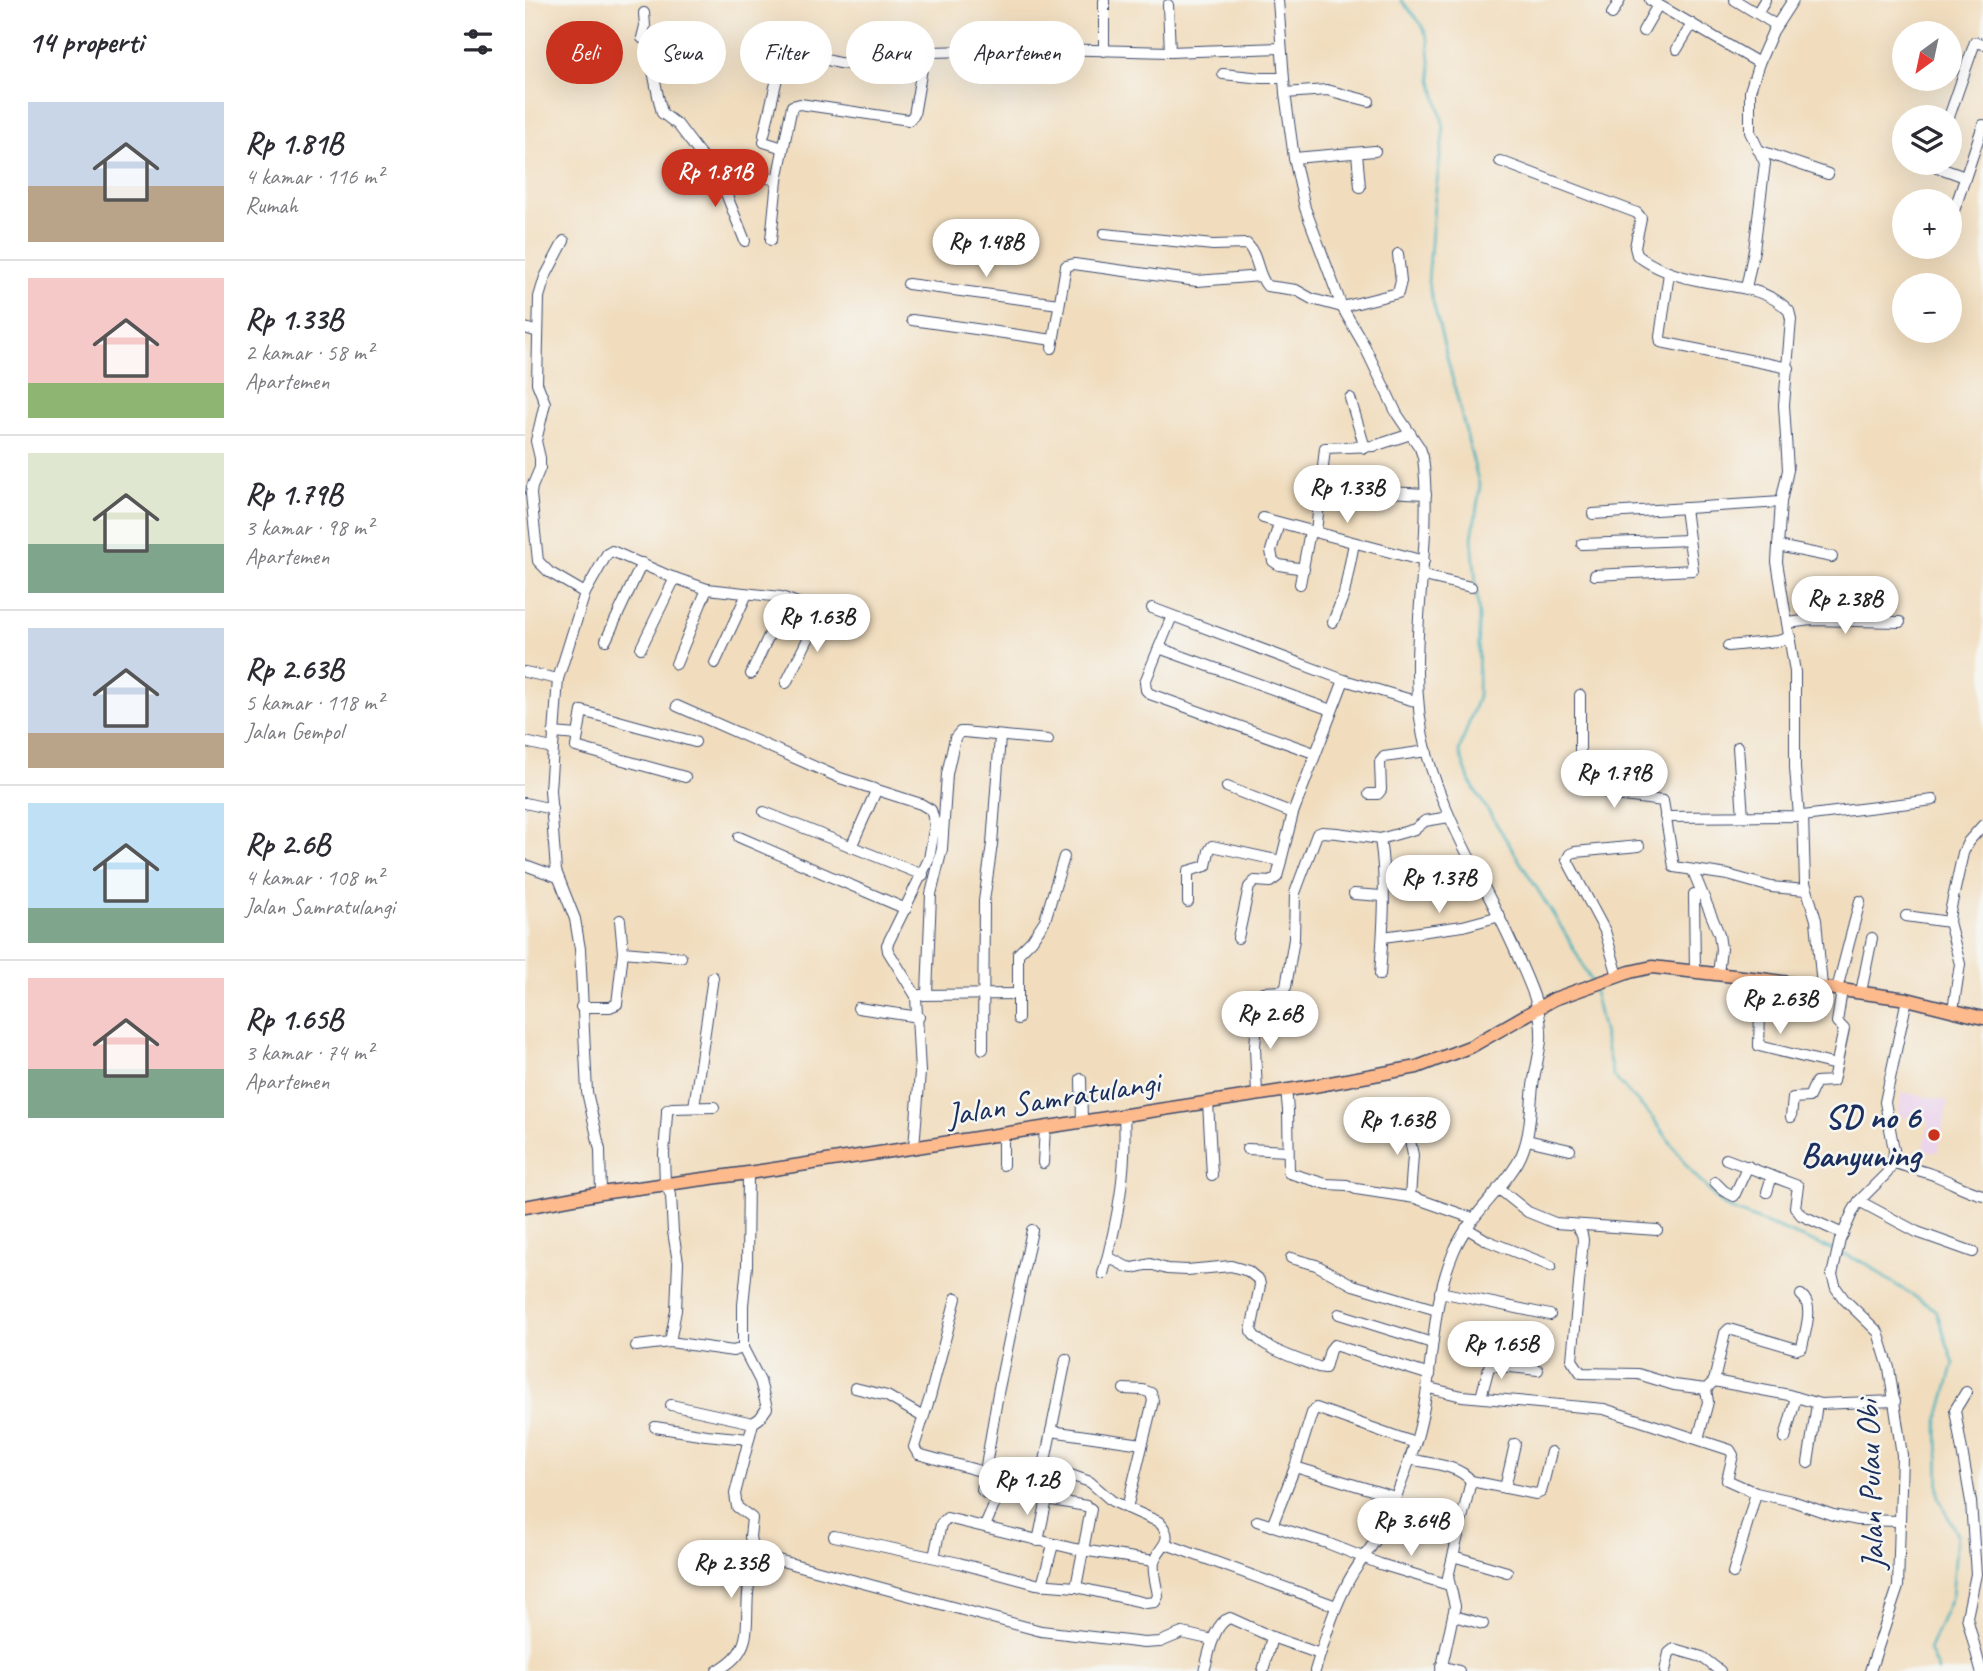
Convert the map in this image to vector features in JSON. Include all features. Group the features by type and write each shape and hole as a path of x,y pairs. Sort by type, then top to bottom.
{"main road":[{"name":"Jalan Samratulangi","path":"525,1207 601,1193 1357,1079 1417,1067 1482,1041 1538,1006 1599,982 1652,967 1907,999 1983,1018"}],"street":[{"path":"1278,0 1283,78 1294,158 1305,208 1342,307 1364,345 1397,414 1423,457 1426,494 1418,702 1427,751 1450,817 1500,916 1538,1006 1541,1042 1527,1140 1520,1158 1472,1218 1453,1252 1440,1292 1432,1343 1429,1388 1415,1443 1382,1529 1352,1574 1336,1606 1320,1654 1318,1670"},
{"path":"1612,14 1620,0"},
{"path":"1735,0 1776,25"},
{"path":"1757,13 1765,0"},
{"path":"1746,288 1754,250 1765,163 1750,132 1750,91 1776,25 1793,0"},
{"path":"1104,1 1104,51"},
{"path":"1643,31 1654,2 1759,63"},
{"path":"1168,5 1170,52"},
{"path":"644,13 642,37 649,42 653,79 662,113 678,125 703,158 715,166 777,180"},
{"path":"1677,49 1692,24"},
{"path":"1952,105 1975,42 1983,44"},
{"path":"935,50 1170,52 1280,48"},
{"path":"1223,74 1283,78"},
{"path":"776,84 764,139 783,148"},
{"path":"771,240 777,180 790,109 795,104 909,120 914,115 919,84"},
{"path":"1285,93 1327,90 1369,101"},
{"path":"1961,189 1983,125"},
{"path":"1758,150 1829,174"},
{"path":"1294,158 1375,151"},
{"path":"1357,153 1360,187"},
{"path":"1500,161 1637,213 1641,218 1635,247 1637,255 1669,273 1746,288 1765,295 1789,311 1789,368 1784,405 1788,470 1781,502 1778,546 1780,586 1795,672 1795,768 1806,890 1816,920 1822,987"},
{"path":"715,166 745,241"},
{"path":"1959,175 1965,177"},
{"path":"1104,234 1213,245 1247,244 1267,286 1296,289 1312,299 1342,307 1398,293 1401,281 1398,254"},
{"path":"564,241 541,286 537,383 545,403 536,436 541,463 532,487 529,509 538,561 544,568 585,593"},
{"path":"912,320 1052,344 1066,266 1074,264 1197,281 1261,276"},
{"path":"1669,273 1661,342 1789,368"},
{"path":"908,284 1059,304"},
{"path":"525,328 538,332"},
{"path":"1350,398 1365,448"},
{"path":"1300,584 1320,507 1324,450 1327,447 1365,448 1411,434"},
{"path":"1369,491 1426,494"},
{"path":"1593,514 1781,502"},
{"path":"1595,575 1693,570 1685,508"},
{"path":"1263,518 1424,561"},
{"path":"1279,523 1271,551 1273,561 1279,565 1304,569"},
{"path":"1583,544 1689,540"},
{"path":"1333,622 1344,594 1354,543"},
{"path":"525,546 537,548"},
{"path":"1778,546 1832,557"},
{"path":"601,1193 600,1150 587,1092 581,1007 582,972 576,924 558,877 552,809 552,748 558,679 585,593 610,551 707,589 786,599 835,617"},
{"path":"606,640 642,563"},
{"path":"1424,576 1471,587"},
{"path":"641,648 675,578"},
{"path":"676,664 707,589"},
{"path":"715,663 747,594"},
{"path":"751,674 786,599"},
{"path":"1152,608 1344,680 1418,702"},
{"path":"786,682 822,611"},
{"path":"1172,615 1145,682 1146,690 1150,694 1314,753"},
{"path":"1788,623 1811,620 1900,622"},
{"path":"1728,646 1778,641 1791,637"},
{"path":"1159,648 1331,710"},
{"path":"525,672 558,679"},
{"path":"1238,938 1249,887 1255,881 1273,881 1314,753 1344,680"},
{"path":"1580,695 1582,785 1616,794 1660,799 1664,803 1674,867 1693,872 1728,875 1771,887 1806,890"},
{"path":"677,706 797,760 876,791 921,803 932,810 935,824 929,859 887,945 888,951 922,995"},
{"path":"685,777 576,747 582,711 695,742"},
{"path":"914,1147 920,1072 919,1017 931,894 941,849 947,774 955,738 960,732 964,732 1048,740"},
{"path":"553,733 578,735"},
{"path":"983,1049 984,901 992,844 1000,737"},
{"path":"525,743 552,748"},
{"path":"1738,747 1743,816"},
{"path":"1369,794 1378,794 1381,790 1380,762 1384,757 1427,751"},
{"path":"1227,788 1293,813"},
{"path":"851,847 876,791"},
{"path":"1665,817 1801,816 1933,800"},
{"path":"525,803 552,809"},
{"path":"764,811 923,875"},
{"path":"1257,1094 1255,1047 1259,995 1282,990 1286,986 1294,939 1295,893 1315,837 1322,832 1380,839 1415,829 1425,821 1450,817"},
{"path":"1953,1010 1960,964 1949,922 1963,853 1968,842 1983,825"},
{"path":"739,837 906,909"},
{"path":"1380,839 1383,859 1380,975"},
{"path":"1188,902 1188,871 1206,866 1212,846 1281,861"},
{"path":"1618,976 1605,930 1567,860 1570,854 1575,852 1639,846"},
{"path":"1018,1018 1018,954 1032,940 1045,920 1064,857"},
{"path":"525,865 558,877"},
{"path":"1693,872 1719,934 1721,949 1718,974"},
{"path":"1355,894 1383,896"},
{"path":"1694,894 1695,972"},
{"path":"1791,1117 1793,1098 1809,1097 1816,1082 1832,1082 1844,1029 1837,1022 1839,990 1860,901"},
{"path":"1383,937 1463,926 1500,916"},
{"path":"1906,916 1949,922"},
{"path":"581,1007 610,1007 617,1004 623,952 620,920"},
{"path":"1861,992 1873,938"},
{"path":"623,952 681,957"},
{"path":"694,1108 713,977"},
{"path":"1761,979 1759,1046 1836,1065"},
{"path":"922,995 1017,994"},
{"path":"1907,999 1885,1102 1895,1150 1893,1162 1983,1195"},
{"path":"858,1008 919,1017"},
{"path":"1081,1079 1081,1121"},
{"path":"1286,1089 1290,1174 1326,1184 1351,1185 1356,1189 1410,1197 1472,1218"},
{"path":"1208,1102 1212,1175"},
{"path":"670,1342 676,1310 678,1262 671,1195 665,1184 667,1110 714,1107"},
{"path":"1103,1274 1123,1190 1126,1145 1124,1114"},
{"path":"1405,1117 1413,1156 1410,1197"},
{"path":"1043,1163 1045,1127"},
{"path":"1003,1133 1003,1165"},
{"path":"1527,1140 1570,1150"},
{"path":"1247,1149 1288,1151"},
{"path":"1726,1159 1798,1186 1795,1207 1801,1215 1842,1237"},
{"name":"Jalan Pulau Obi","path":"1870,1671 1898,1587 1902,1454 1889,1368 1878,1332 1836,1288 1832,1275 1842,1237 1859,1201 1887,1173 1893,1162"},
{"path":"1715,1182 1734,1196 1748,1166"},
{"path":"717,1671 731,1663 745,1640 747,1600 754,1568 750,1537 752,1518 737,1507 735,1494 753,1423 767,1408 754,1365 743,1348 747,1266 747,1173"},
{"path":"1767,1192 1772,1176"},
{"path":"1498,1188 1528,1212 1542,1219 1564,1224 1657,1230"},
{"path":"1859,1201 1917,1232 1973,1252"},
{"path":"1576,1224 1583,1240 1572,1360 1581,1373 1638,1374 1674,1385 1710,1385 1795,1397 1817,1404 1895,1401"},
{"path":"1466,1228 1488,1241 1551,1266"},
{"path":"1032,1230 984,1472 983,1491 1047,1499 1091,1509"},
{"path":"1108,1257 1127,1267 1155,1264 1174,1269 1231,1266 1241,1268 1254,1275 1261,1285 1251,1331 1263,1344 1318,1367 1325,1368 1334,1345 1430,1375"},
{"path":"1291,1258 1316,1265 1353,1285 1437,1310"},
{"path":"1440,1292 1550,1315"},
{"path":"1698,1439 1725,1333 1729,1329 1797,1349 1802,1347 1809,1306 1806,1298 1801,1295"},
{"path":"956,1298 915,1442 916,1452 984,1472"},
{"path":"1339,1314 1432,1343"},
{"path":"636,1346 670,1342 733,1351 743,1348"},
{"path":"834,1535 1042,1585 1076,1587 1152,1603 1159,1596 1154,1561 1167,1536 1159,1522 1105,1497 1090,1482 1047,1465 1046,1451 1066,1359"},
{"path":"1481,1397 1491,1361 1538,1370"},
{"path":"855,1388 887,1396 923,1417"},
{"path":"1429,1388 1461,1396 1604,1409 1730,1450 1733,1455 1727,1480 1756,1493 1846,1518 1899,1521"},
{"path":"1124,1389 1143,1390 1151,1393 1153,1397 1127,1508"},
{"path":"1965,1392 1955,1410 1971,1502 1976,1574 1967,1617 1978,1645 1981,1671"},
{"path":"1785,1438 1795,1397"},
{"path":"1808,1463 1817,1404"},
{"path":"671,1405 753,1423"},
{"path":"1272,1526 1316,1408 1415,1443"},
{"path":"655,1427 750,1439"},
{"path":"1051,1431 1142,1444"},
{"path":"1505,1488 1515,1444"},
{"path":"1409,1459 1457,1471 1467,1475 1471,1481 1539,1494 1551,1452"},
{"path":"1295,1467 1395,1497"},
{"path":"1459,1671 1441,1669 1455,1606 1448,1577 1471,1481"},
{"path":"1733,1573 1756,1493"},
{"path":"985,1527 999,1494"},
{"path":"1076,1587 1091,1509 1105,1497"},
{"path":"1038,1541 1047,1499"},
{"path":"934,1557 941,1524 946,1519 1053,1545 1154,1561"},
{"path":"1257,1521 1450,1585"},
{"path":"1165,1544 1336,1606"},
{"path":"1042,1585 1053,1545"},
{"path":"1453,1556 1507,1572"},
{"path":"754,1568 761,1561 779,1560 1020,1626 1061,1634 1153,1643 1182,1633 1213,1640"},
{"path":"1454,1616 1483,1624"},
{"path":"1204,1671 1221,1623 1230,1618 1320,1654"},
{"path":"1263,1671 1272,1637"},
{"path":"1665,1671 1669,1653 1674,1648 1702,1657 1720,1671"}],"shaded area":[{"name":"SD no 6 Banyuning","path":"1902,1092 1948,1101 1938,1152 1924,1150 1929,1121 1898,1115"}],"waterway":[{"path":"1401,0 1422,25 1428,39 1432,80 1444,127 1428,282 1480,488 1472,538 1479,616 1478,697 1459,751 1470,782 1568,938 1591,981"},
{"path":"1594,991 1613,1076 1652,1117 1690,1170 1723,1206 1835,1251"},
{"path":"1841,1253 1869,1265 1936,1310 1954,1364 1938,1421 1939,1498 1957,1535 1952,1596 1929,1650 1938,1671"}],"place":[{"name":"SD no 6 Banyuning","path":"1934,1135"}]}
